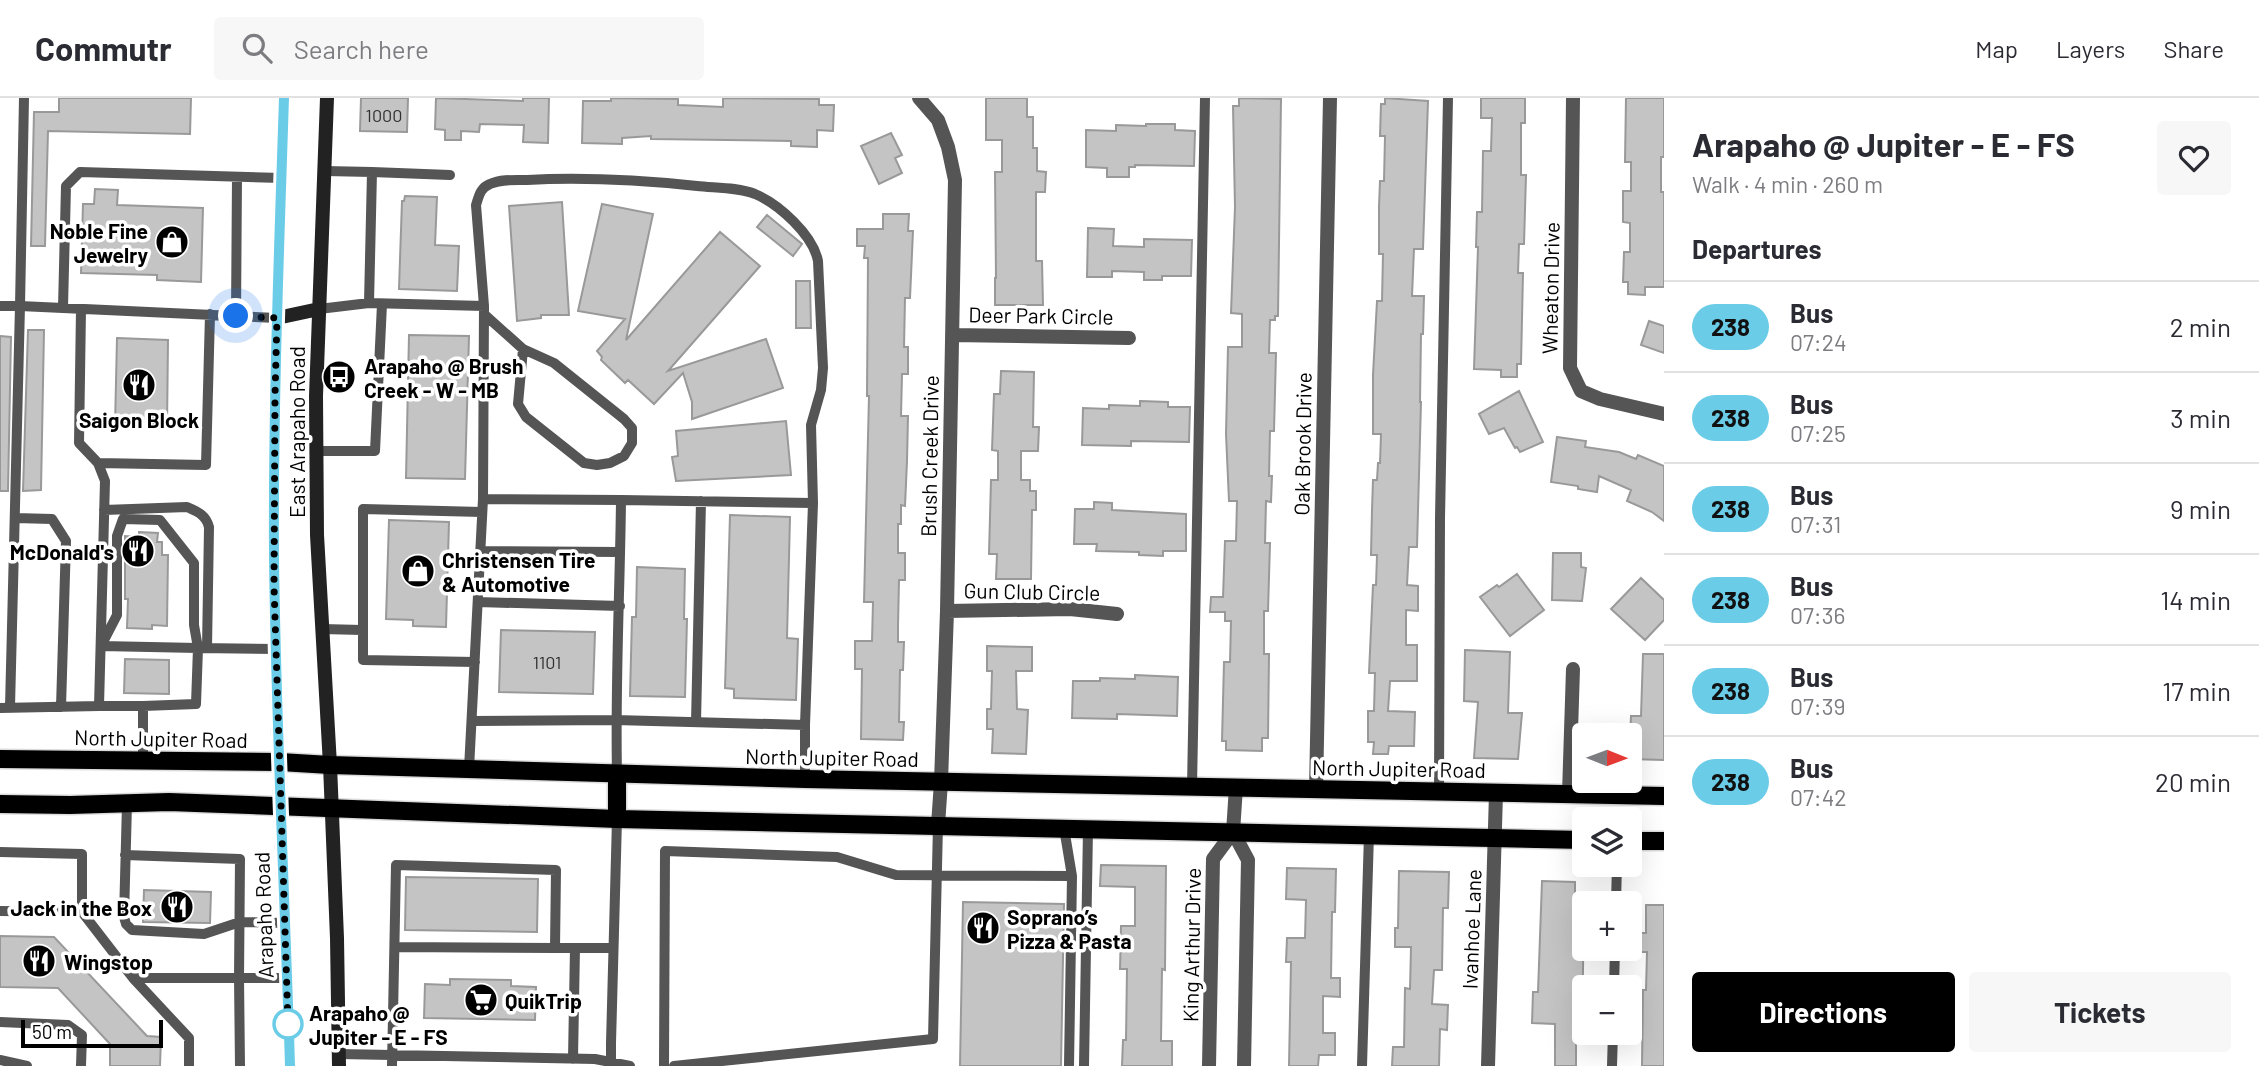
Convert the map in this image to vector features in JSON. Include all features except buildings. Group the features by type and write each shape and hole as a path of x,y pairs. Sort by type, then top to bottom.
{"main road":[{"name":"East Arapaho Road","path":"279,762 274,520 284,98"},
{"name":"East Arapaho Road","path":"327,98 316,451 317,535 330,765"},
{"path":"277,318 319,309"},
{"name":"North Jupiter Road","path":"0,758 279,762 805,779 1664,796"},
{"name":"Arapaho Road","path":"279,762 290,1066"},
{"path":"330,765 339,1060"},
{"path":"617,774 617,819"},
{"path":"0,804 169,802 617,819 1572,840"},
{"path":"1642,841 1664,841"}],"street":[{"name":"Brush Creek Drive","path":"920,98 938,120 948,146 955,180 947,611 942,782 938,825"},
{"name":"Oak Brook Drive","path":"1316,790 1330,98"},
{"name":"Wheaton Drive","path":"1573,98 1570,368 1581,391 1600,399 1664,414"},
{"name":"Deer Park Circle","path":"952,335 1129,338"},
{"name":"Gun Club Circle","path":"947,611 1070,610 1117,614"},
{"path":"1569,794 1573,669"},
{"path":"1236,787 1233,832 1248,860 1244,1066"},
{"name":"Ivanhoe Lane","path":"1488,1066 1496,793"},
{"name":"King Arthur Drive","path":"1209,1066 1213,859 1233,832"}],"lane":[{"path":"23,98 14,563 5,708 196,704 203,648 209,527 207,519 187,507 104,510"},
{"path":"1192,787 1205,98"},
{"path":"1439,793 1440,519 1448,98"},
{"path":"325,171 450,174"},
{"path":"63,308 66,186 80,172 282,178"},
{"path":"369,303 372,172"},
{"path":"236,316 237,177"},
{"path":"469,769 483,499 485,311 476,205 481,190 490,184 559,178 630,179 752,193 767,200 809,237 816,250 823,368 821,390 811,425 813,503 805,779"},
{"path":"319,309 382,303 485,311 523,349 554,363 632,428 632,443 624,456 597,466 584,463 526,417 518,404 523,349"},
{"path":"316,451 375,451 382,303"},
{"path":"0,306 277,318"},
{"path":"81,309 79,443 98,463 105,481 99,706"},
{"path":"98,463 206,465 210,314"},
{"path":"483,499 813,503"},
{"path":"617,774 615,720 621,500"},
{"path":"696,722 701,501"},
{"path":"475,662 363,660 363,509 482,512"},
{"path":"15,518 52,519 66,541 61,707"},
{"path":"101,646 117,615 117,536 123,519 160,520 194,563 194,625 203,648"},
{"path":"480,551 620,552"},
{"path":"0,563 14,563"},
{"path":"478,602 620,606"},
{"path":"322,629 362,630"},
{"path":"101,646 276,649"},
{"path":"143,706 143,760"},
{"path":"472,720 615,720 805,725"},
{"path":"127,804 124,917 126,925 132,930 204,934 240,922 285,923"},
{"path":"612,1064 617,819"},
{"path":"674,1066 933,1039 938,825"},
{"path":"1064,828 1072,876 1069,1066"},
{"path":"1084,1066 1088,829"},
{"path":"1362,1066 1369,834"},
{"path":"664,1066 665,851 837,857 896,874 1072,876"},
{"path":"0,852 82,855 82,912 133,978 188,1038 189,1066"},
{"path":"125,855 240,859 240,1066"},
{"path":"392,1061 397,865 556,870 555,948"},
{"path":"0,911 82,912"},
{"path":"395,947 613,948"},
{"path":"573,1059 575,948"},
{"path":"133,978 287,978"},
{"path":"0,1022 68,1025 76,1029 82,1035 81,1066"},
{"path":"1612,1066 1613,1045"},
{"path":"339,1060 573,1059 630,1066"},
{"path":"0,1060 27,1066"}],"bus line":[{"name":"238","path":"284,98 275,396 274,534 276,694 290,1066"}],"place":[{"name":"Noble Fine Jewelry","path":"172,242"},
{"name":"Arapaho @ Brush Creek - W - MB","path":"339,377"},
{"name":"Saigon Block","path":"139,385"},
{"name":"McDonald's","path":"138,551"},
{"name":"Christensen Tire & Automotive","path":"418,571"},
{"name":"Jack in the Box","path":"177,907"},
{"name":"Soprano’s Pizza & Pasta","path":"983,928"},
{"name":"Wingstop","path":"39,961"},
{"name":"QuikTrip","path":"481,1000"},
{"name":"Arapaho @ Jupiter - E - FS","path":"288,1024"}],"route":[{"path":"236,316 277,318 274,586 288,1024"}]}
